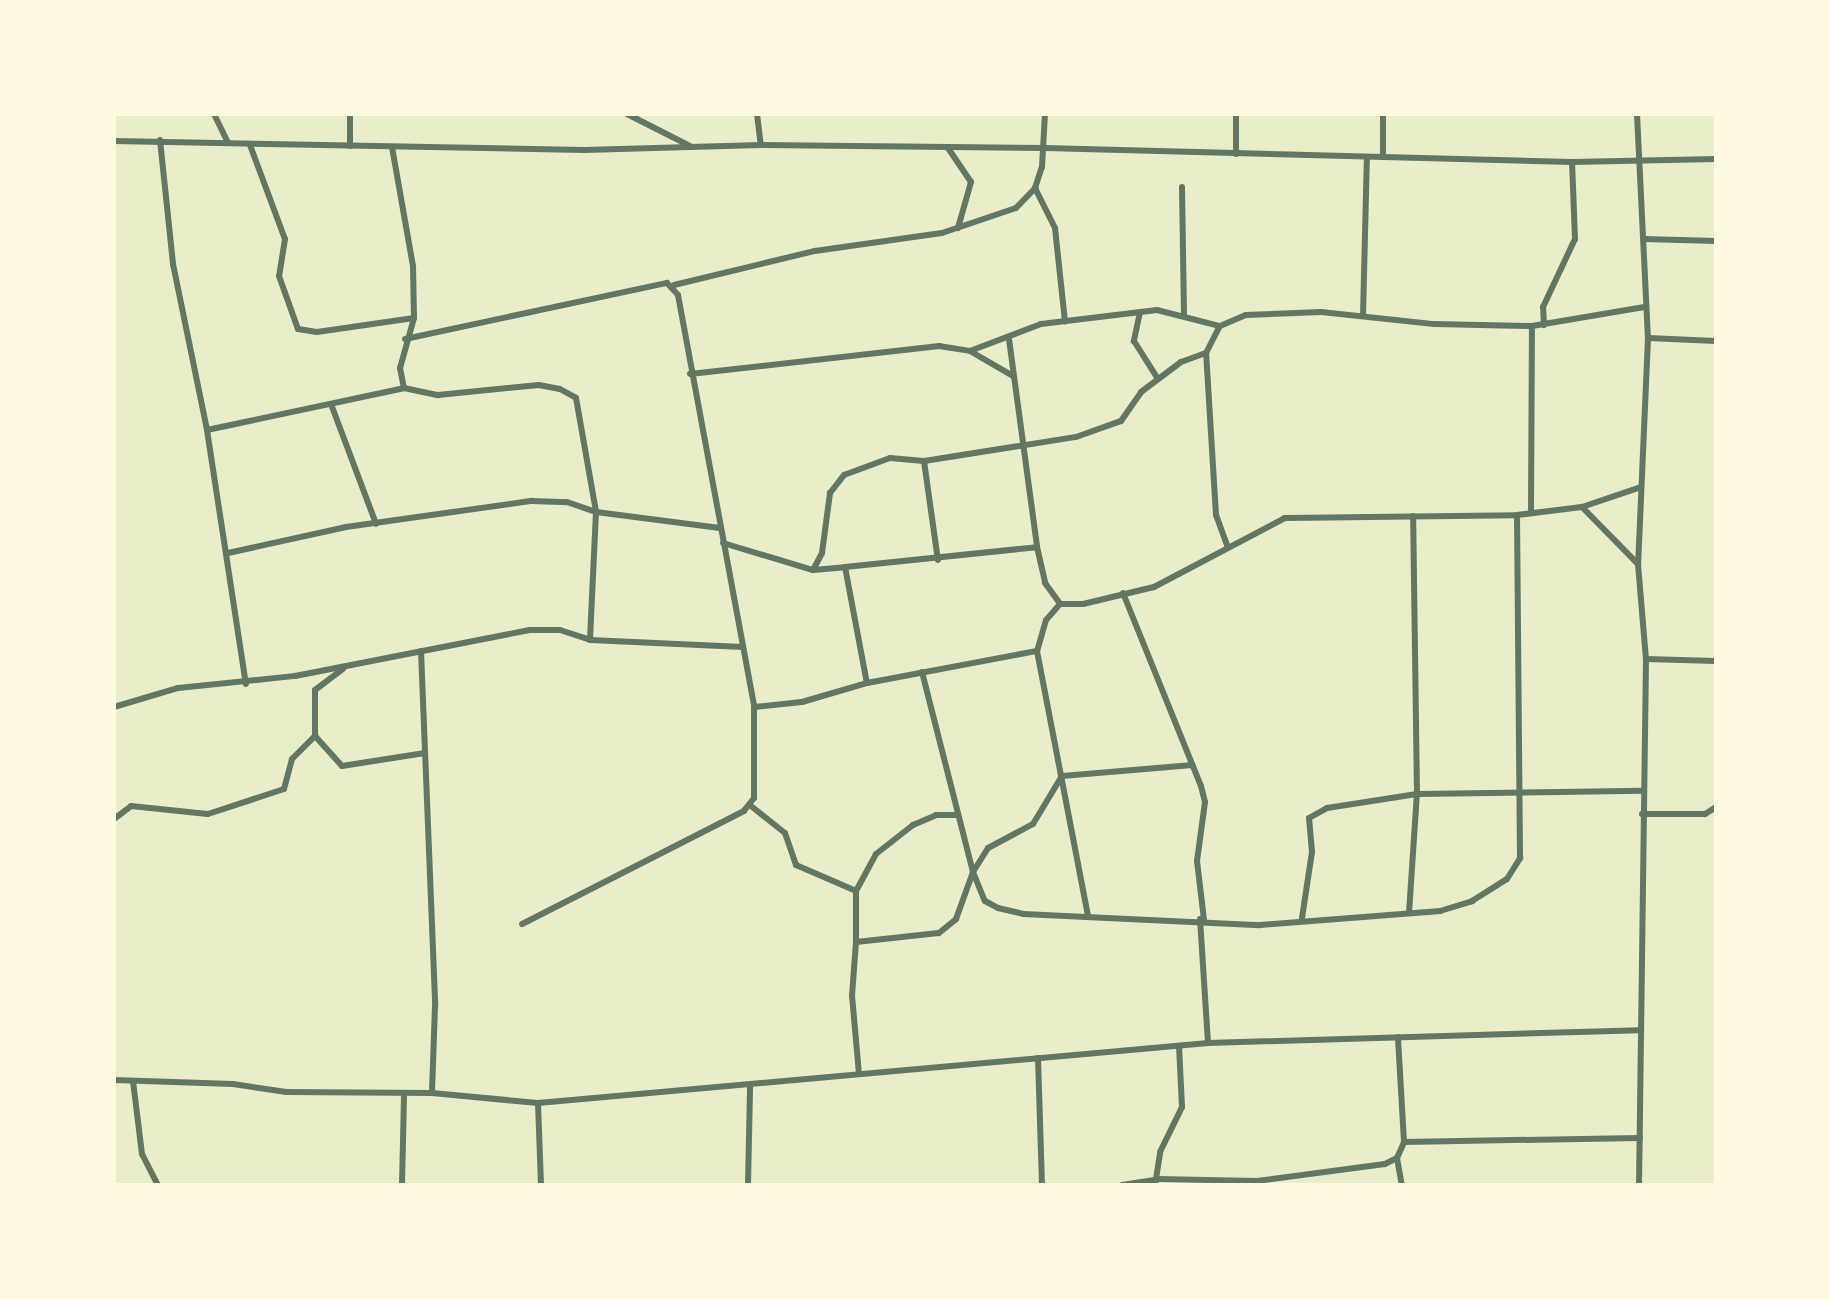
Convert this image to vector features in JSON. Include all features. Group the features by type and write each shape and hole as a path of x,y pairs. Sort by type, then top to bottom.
{"street":[{"path":"214,114 228,143"},
{"path":"350,114 350,146"},
{"path":"627,114 693,148"},
{"path":"757,114 761,145"},
{"path":"405,339 674,285 815,251 859,248 958,228 1016,208 1035,188 1045,148 1045,114"},
{"path":"1236,114 1236,154"},
{"path":"1383,114 1383,156"},
{"path":"1637,114 1644,239 1644,307 1648,338 1638,564 1646,659 1639,1185"},
{"path":"160,140 173,264 207,430 246,684"},
{"path":"114,141 392,147 693,148 761,145 1045,148 1572,162 1716,159"},
{"path":"250,145 285,239 279,276 298,329 317,332 414,318"},
{"path":"392,147 413,266 414,318 405,339 400,368 404,388"},
{"path":"948,148 971,182 958,228"},
{"path":"1363,316 1367,157"},
{"path":"1544,325 1543,307 1575,239 1572,162"},
{"path":"1182,187 1184,315"},
{"path":"1035,188 1055,228 1065,321"},
{"path":"1644,239 1716,241"},
{"path":"674,285 754,707 756,774 751,806"},
{"path":"1227,545 1216,515 1206,353 1220,326 1246,315 1363,316 1532,326 1644,307"},
{"path":"690,374 896,347 970,351 1009,339 1030,327 1140,312 1184,315 1220,326"},
{"path":"1140,312 1134,341 1141,361 1158,379"},
{"path":"1531,510 1532,326"},
{"path":"1648,338 1716,341"},
{"path":"1009,339 1037,547 1045,583 1060,604"},
{"path":"970,351 1013,376"},
{"path":"813,570 822,553 830,493 844,475 890,458 924,461 1076,437 1121,421 1127,408 1158,379 1181,362 1206,353"},
{"path":"207,430 404,388 438,395 539,385 576,398 596,512 590,640"},
{"path":"331,404 376,524"},
{"path":"924,461 938,560"},
{"path":"1088,915 1037,651 1046,620 1060,604 1154,587 1227,545 1285,518 1517,515 1531,510 1582,507 1641,487"},
{"path":"228,553 376,524 532,501 567,502 596,512 720,528"},
{"path":"1582,507 1638,564"},
{"path":"922,672 973,872 985,901 998,908 1023,914 1202,919 1260,925 1302,918 1409,913 1472,901 1507,879 1520,858 1517,515"},
{"path":"1409,913 1417,794 1413,516"},
{"path":"723,543 813,570 938,560 1037,547"},
{"path":"845,567 867,683"},
{"path":"1123,593 1205,802 1197,861 1208,1043"},
{"path":"114,707 190,686 246,684 530,630 560,630 590,640 743,647"},
{"path":"421,651 435,1006 432,1093"},
{"path":"754,707 802,702 867,683 1037,651"},
{"path":"1646,659 1716,661"},
{"path":"347,666 315,690 315,736 342,766 425,753"},
{"path":"114,819 131,806 208,814 284,789 292,759 315,736"},
{"path":"1062,776 1193,765"},
{"path":"856,942 939,933 956,919 973,872 993,842 1033,824 1062,776"},
{"path":"1302,918 1312,852 1309,818 1352,802 1417,794 1518,796 1643,791"},
{"path":"751,806 785,833 796,865 856,891"},
{"path":"522,924 751,806"},
{"path":"1642,814 1705,814 1716,807"},
{"path":"859,1074 852,996 856,891 876,854 893,838 936,815 957,815"},
{"path":"114,1080 432,1093 538,1103 750,1087 859,1074 1208,1043 1640,1030"},
{"path":"1398,1037 1404,1142 1397,1158 1402,1185"},
{"path":"1157,1182 1160,1152 1182,1107 1179,1046"},
{"path":"1038,1058 1042,1185"},
{"path":"133,1081 142,1154 158,1185"},
{"path":"748,1185 750,1087"},
{"path":"402,1185 404,1094"},
{"path":"538,1103 541,1185"},
{"path":"1404,1142 1640,1138"},
{"path":"1122,1185 1257,1181 1385,1164 1397,1158"}]}
